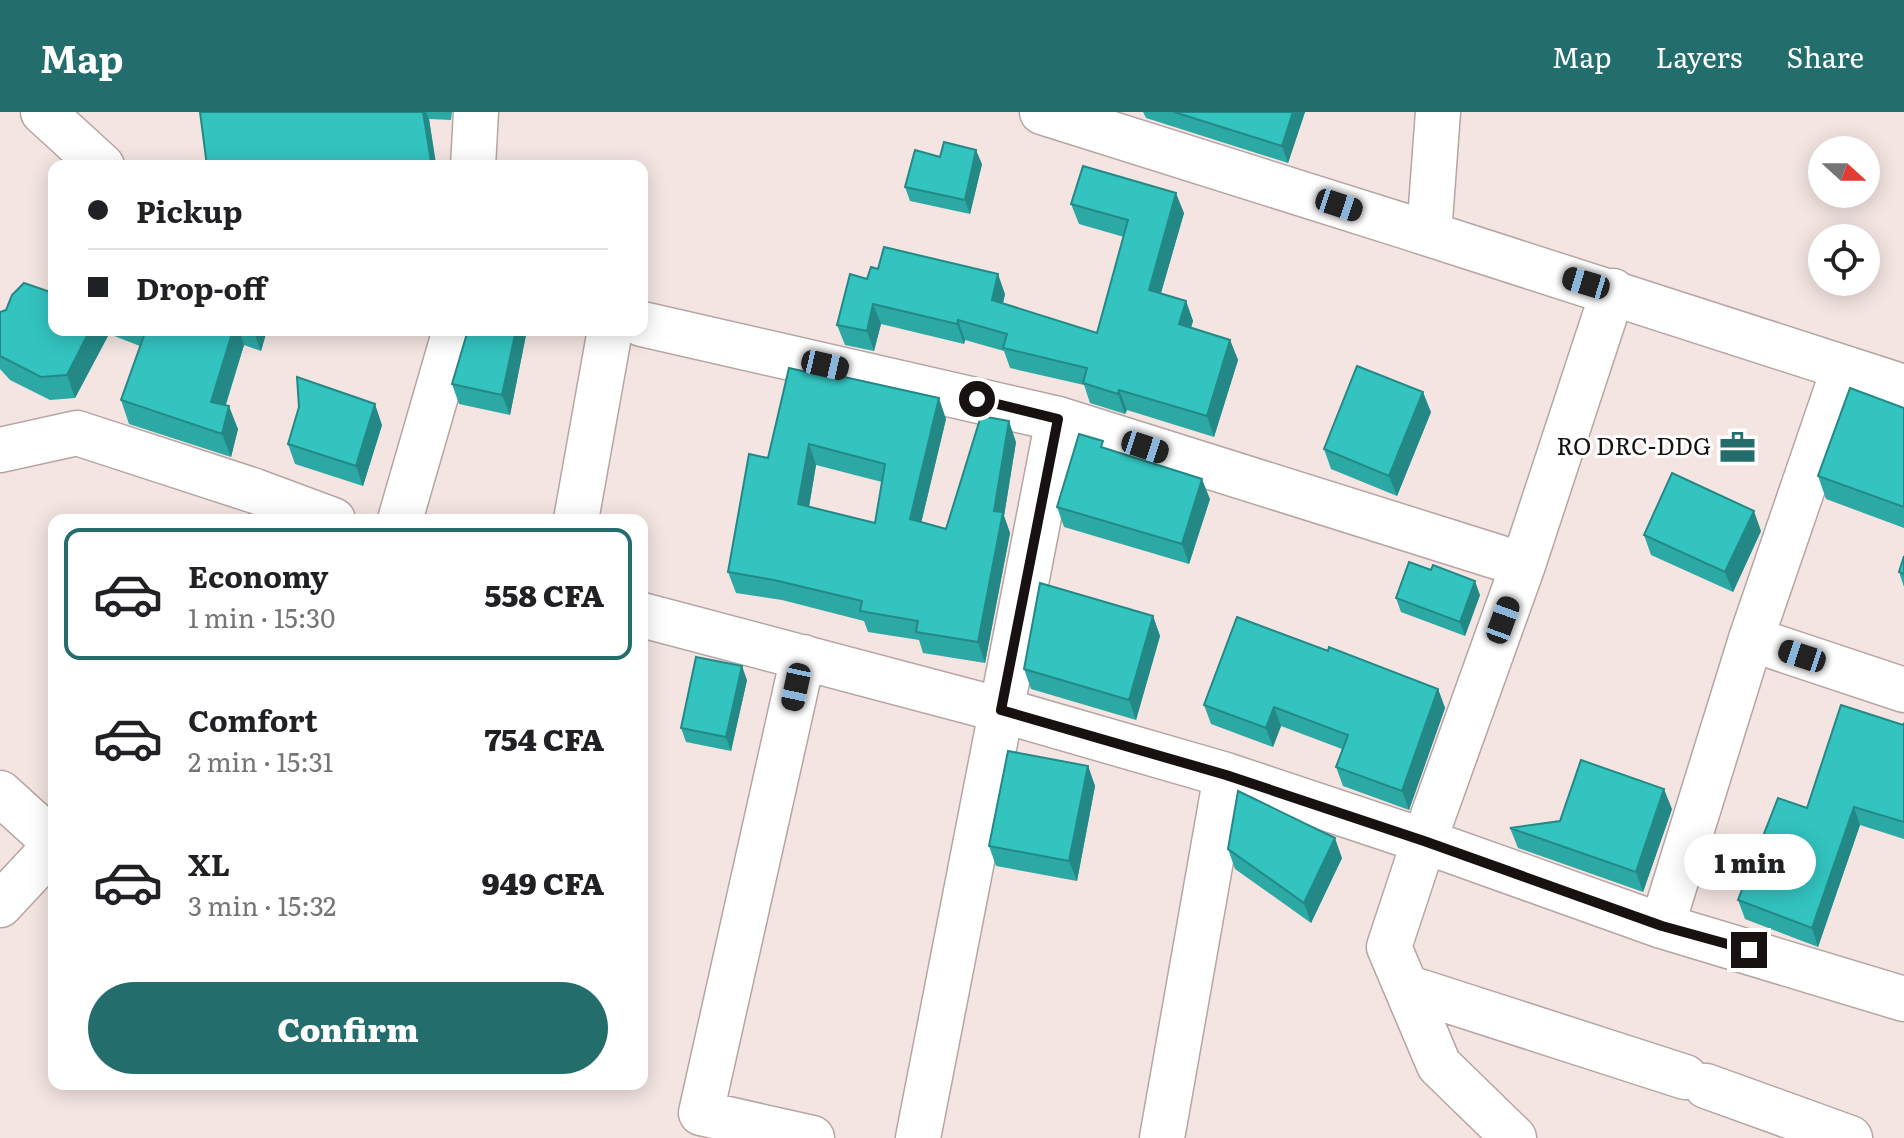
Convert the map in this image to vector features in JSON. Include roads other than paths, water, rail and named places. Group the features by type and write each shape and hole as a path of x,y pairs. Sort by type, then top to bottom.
{"street":[{"path":"43,112 95,160"},
{"path":"473,160 476,112"},
{"path":"1042,112 1613,291 1904,387"},
{"path":"1429,234 1438,112"},
{"path":"1514,1138 1439,1065 1389,947 1523,565 1613,291"},
{"path":"648,325 1058,419 1523,565"},
{"path":"402,514 453,336"},
{"path":"577,514 609,336"},
{"path":"1662,926 1751,639 1844,368"},
{"path":"918,1138 1058,419"},
{"path":"0,450 77,433 317,514"},
{"path":"648,617 1001,710 1226,775 1424,841 1662,926 1904,999"},
{"path":"1751,639 1904,690"},
{"path":"803,657 701,1113 812,1138"},
{"path":"1162,1138 1226,775"},
{"path":"0,793 48,839"},
{"path":"0,905 48,852"},
{"path":"1406,987 1695,1081 1850,1138"}],"place":[{"name":"RO DRC-DDG","path":"1737,447"}]}
